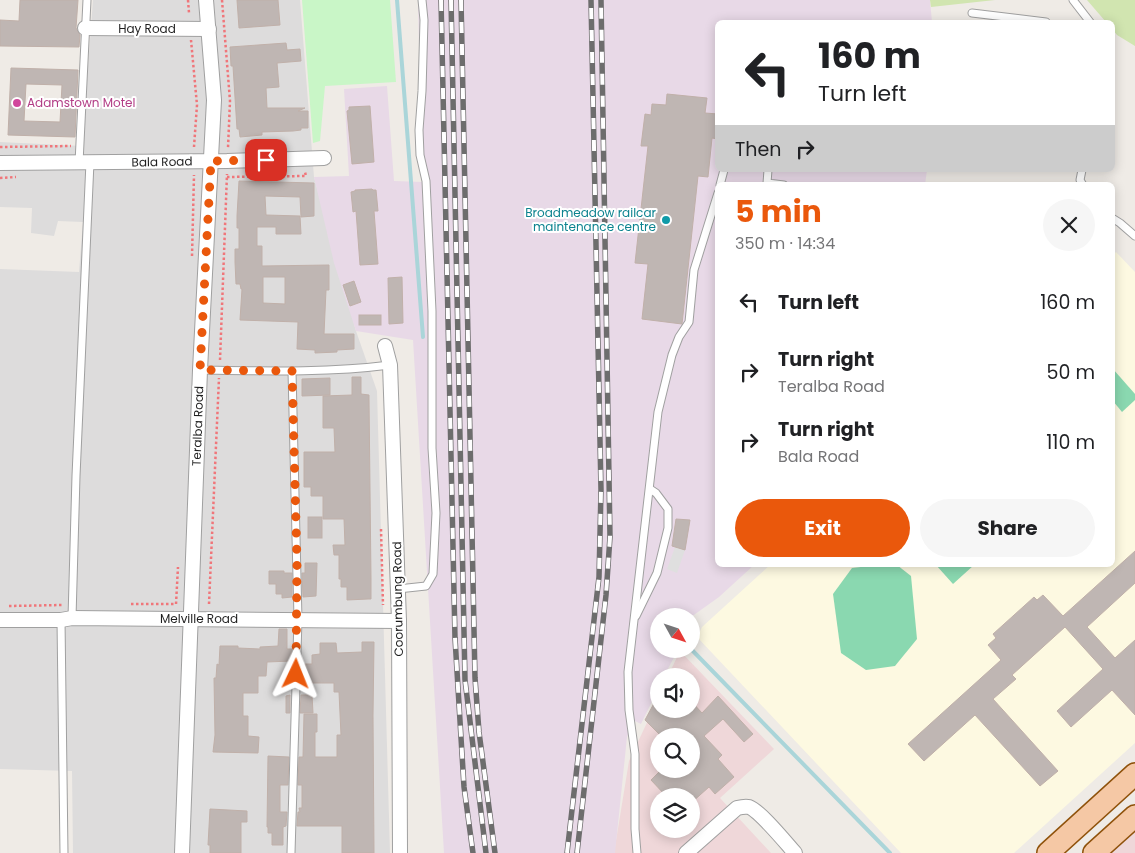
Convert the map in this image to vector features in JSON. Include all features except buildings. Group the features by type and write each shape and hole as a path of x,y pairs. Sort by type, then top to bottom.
{"main road":[{"path":"1048,853 1135,774"},
{"path":"1094,853 1135,816"}],"street":[{"name":"Teralba Road","path":"182,853 200,370 214,100 206,0"},
{"name":"Hay Road","path":"85,28 209,29"},
{"name":"Bala Road","path":"0,163 324,158"},
{"name":"Coorumbung Road","path":"385,346 390,365 399,621 400,853"},
{"name":"Melville Road","path":"0,613 399,621"},
{"path":"686,853 737,808 744,806 751,808 759,814 795,853"}],"lane":[{"path":"64,853 68,614 76,476 85,163 80,146 87,0"},
{"path":"398,589 426,586 434,574 436,513 432,448 432,311 426,181 420,155 419,130 424,20 422,0"},
{"path":"1073,0 1088,20"},
{"path":"972,14 1028,20"},
{"path":"637,853 634,830 635,754 629,710 628,672 658,412 672,355 679,337 689,322 694,270 715,203"},
{"path":"1115,220 1135,236"},
{"path":"200,370 292,371 390,365"},
{"path":"291,853 298,619 292,371"},
{"path":"634,621 657,573 668,528 668,508 656,493 650,489"}],"path":[{"path":"188,0 189,13"},
{"path":"222,0 230,101 228,148"},
{"path":"191,39 197,105 194,147"},
{"path":"0,147 80,146"},
{"path":"227,177 306,176 305,159"},
{"path":"209,604 227,172"},
{"path":"186,175 195,175 192,258"},
{"path":"0,178 16,177"},
{"path":"129,604 176,604 178,564"},
{"path":"0,613 68,614"}],"shaded area":[{"path":"93,0 300,0 314,177 356,331 377,391 390,853 73,853 72,771 0,769 0,269 79,272 83,222 58,221 54,236 31,233 32,208 0,207 0,142 82,146"},
{"path":"418,0 930,0 932,20 715,20 715,172 927,172 925,182 715,182 715,567 752,567 719,597 700,611 700,608 650,608 650,658 674,658 668,668 650,668 650,706 641,724 635,721 627,737 615,853 444,853 413,340 356,331 334,263 314,177 349,176 344,89 387,86 394,181 422,182"},
{"path":"1116,252 1135,272 1135,743 1014,853 901,853 700,640 702,627 768,567 1115,567"},
{"path":"675,547 685,550 677,573 667,569"},
{"path":"677,658 687,658 696,668 672,668"},
{"path":"700,672 774,749 720,798 771,853 614,853 629,761 650,716 650,718 700,718"},
{"path":"1135,829 1135,853 1109,853"}],"green space":[{"path":"302,0 390,0 396,82 325,86 320,141 313,143"},
{"path":"930,0 995,0 931,7"},
{"path":"1087,0 1135,0 1135,46 1115,32 1115,20 1104,20"},
{"path":"1115,371 1135,394 1135,400 1122,412 1115,403"},
{"path":"900,567 911,576 917,639 895,666 866,670 841,653 833,594 852,568"},
{"path":"938,567 972,567 953,584"}],"waterway":[{"path":"397,0 423,337"},
{"path":"700,658 890,853"}],"railway":[{"path":"441,0 455,638 464,787 473,853"},
{"path":"451,0 465,680 486,853"},
{"path":"461,0 475,678 479,732 495,853"},
{"path":"567,853 599,577 601,490 591,0"},
{"path":"577,853 606,595 610,537 601,0"}],"place":[{"name":"Adamstown Motel","path":"17,103"},
{"name":"Broadmeadow railcar maintenance centre","path":"666,220"}],"route":[{"path":"266,160 211,161 200,370 292,371 298,619 296,674"}]}
